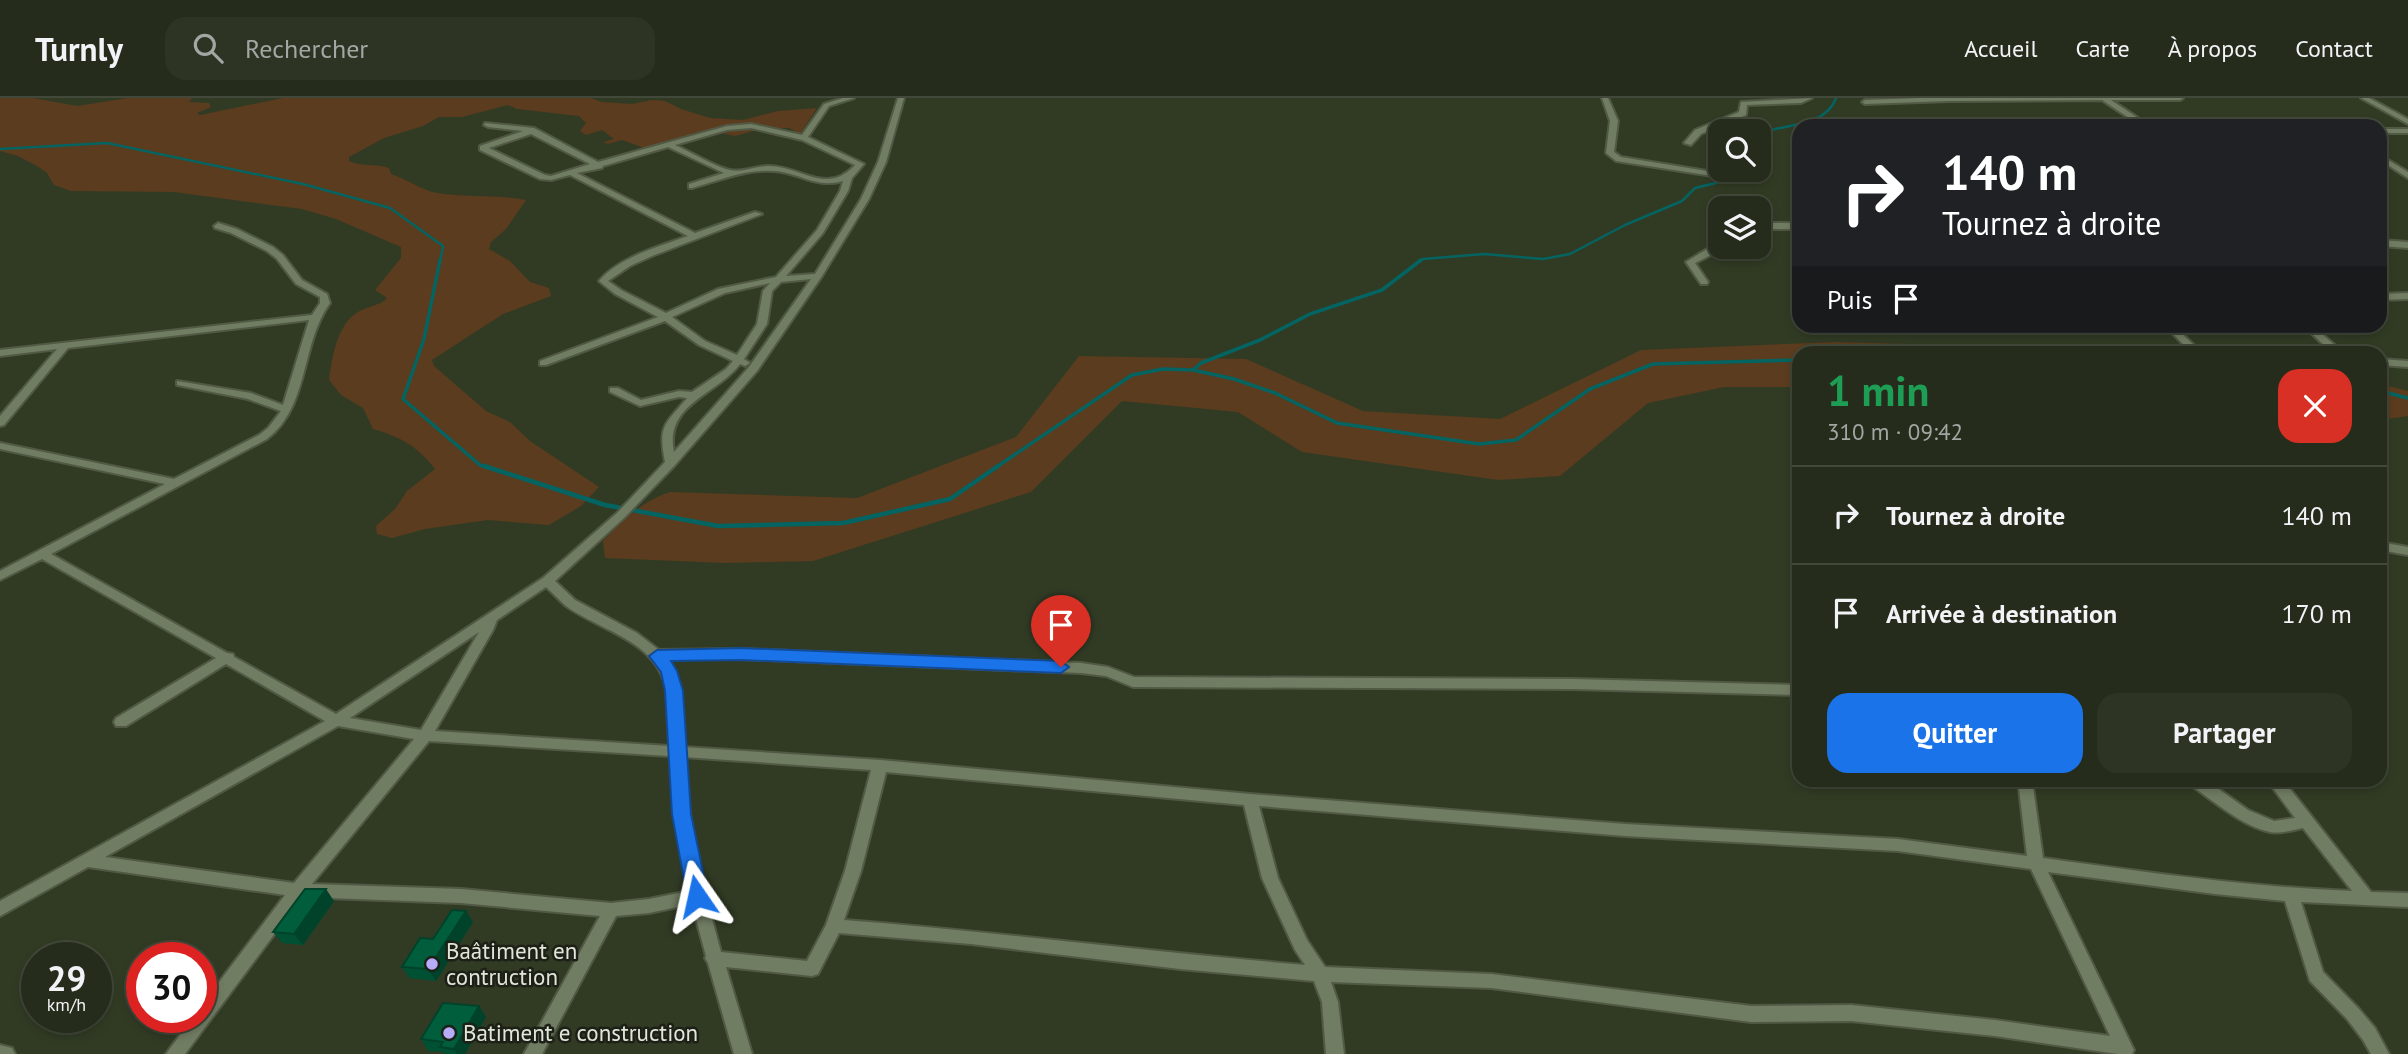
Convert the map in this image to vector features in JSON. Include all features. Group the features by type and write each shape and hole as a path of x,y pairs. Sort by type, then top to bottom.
{"street":[{"path":"804,138 825,102 851,98"},
{"path":"0,909 336,721 547,581 621,515 671,463 755,366 818,276 864,199 882,162 901,98"},
{"path":"1605,98 1615,121 1610,153 1619,159 1708,173"},
{"path":"1688,143 1698,132 1743,113 1743,103 1801,101 1809,98"},
{"path":"2103,98 2135,119"},
{"path":"1865,102 2180,98"},
{"path":"2364,98 2405,118"},
{"path":"488,125 531,131 599,166"},
{"path":"531,131 483,149 543,177 573,174 714,131 741,126 769,128 804,138 860,164 882,162"},
{"path":"2387,131 2408,131"},
{"path":"669,145 733,174"},
{"path":"2387,161 2407,174"},
{"path":"671,463 668,430 694,395 726,375 738,361 759,330 768,291 820,231 844,191 848,177 860,164"},
{"path":"692,186 733,174 778,169 826,184 848,177"},
{"path":"573,174 696,237"},
{"path":"755,366 738,361 702,343 666,317 618,292 603,281 603,278 622,266 758,214"},
{"path":"0,576 263,437 287,410 315,317 325,303 324,296 299,282 280,257 270,249 218,226"},
{"path":"1771,226 1792,226"},
{"path":"2387,244 2408,245"},
{"path":"1704,282 1690,262 1708,254"},
{"path":"544,363 666,317 736,285 778,278 818,276"},
{"path":"2387,297 2408,296"},
{"path":"0,353 315,317"},
{"path":"2177,333 2190,346"},
{"path":"2316,333 2331,346"},
{"path":"0,423 65,346"},
{"path":"2387,362 2408,364"},
{"path":"181,383 251,396 287,410"},
{"path":"614,390 640,403 679,394 694,395"},
{"path":"0,446 175,483"},
{"path":"2387,547 2408,551"},
{"path":"43,554 156,620 228,657 336,721 425,736 880,765 1251,800 1625,830 1898,845 2215,887 2291,895 2408,900"},
{"path":"547,581 571,603 637,636 669,671 674,691 682,814 697,896 743,1054"},
{"path":"175,1054 298,890 425,736 487,630 491,618"},
{"path":"657,656 741,654 1081,668 1108,673 1133,682 1573,684 1792,691"},
{"path":"121,722 228,657"},
{"path":"713,958 812,969 834,926 853,871 880,765"},
{"path":"2026,787 2036,863 2124,1050"},
{"path":"2204,787 2243,814 2273,827 2306,822"},
{"path":"2279,787 2367,898"},
{"path":"1251,800 1270,878 1301,945 1320,974 1330,1002 1335,1054"},
{"path":"86,861 298,890 461,896 611,910 649,906 697,896"},
{"path":"2291,895 2316,976 2353,1014 2380,1054"},
{"path":"533,1054 611,910"},
{"path":"834,926 985,938 1180,962 1320,974 1491,981 1751,1014 1851,1013 1995,1028 2124,1050"},
{"path":"0,1053 6,1054"}],"shaded area":[{"path":"0,98 33,98 77,106 128,98 192,98 189,102 209,103 211,107 197,113 200,115 283,98 591,98 602,102 632,104 652,100 665,101 710,118 743,120 778,111 817,108 800,134 789,128 761,129 735,136 716,132 695,133 647,149 622,140 608,144 603,142 614,139 602,130 586,135 580,131 586,123 579,116 517,109 508,105 462,117 439,117 423,126 384,138 349,157 349,161 354,163 389,168 391,174 437,193 526,200 506,229 491,242 489,249 510,261 530,282 549,288 551,296 503,314 432,360 434,366 486,411 510,422 530,441 599,487 581,506 549,525 488,520 425,529 392,538 377,534 376,526 395,509 407,491 435,469 408,443 373,429 363,408 341,395 329,380 340,333 351,317 387,298 375,290 401,258 401,247 336,219 302,209 174,192 71,191 54,185 47,173 37,166 18,156 0,151"},
{"path":"1835,342 1982,346 1792,346 1792,387 1724,387 1648,403 1560,476 1498,480 1302,452 1238,412 1122,401 1031,492 813,561 725,563 605,558 603,541 610,533 642,506 670,492 857,498 1016,437 1079,356 1246,359 1363,411 1500,419 1641,350"},
{"path":"2387,386 2408,391 2408,416 2387,419"}],"building":[{"path":"305,889 326,889 294,934 273,932"},
{"path":"452,910 466,911 428,969 402,967 420,938 433,939"},
{"path":"443,1003 479,1006 454,1049 440,1047 443,1042 421,1039"}],"waterway":[{"path":"1815,119 1824,114 1836,98"},
{"path":"1419,262 1423,259 1484,254 1543,259 1570,254 1625,225 1682,201 1695,188 1765,171 1770,158 1769,150 1761,137 1764,132 1792,125"},
{"path":"0,149 107,143 303,184 390,208 443,246 440,262"},
{"path":"440,260 424,339 403,399 480,465 490,468"},
{"path":"1193,370 1201,363 1260,340 1310,314 1382,290 1421,260"},
{"path":"1193,370 1234,379 1275,393 1337,423 1479,444 1516,440 1590,389 1653,364 1792,360"},
{"path":"995,468 1132,375 1163,369 1193,370"},
{"path":"2387,393 2408,398"},
{"path":"484,466 605,505 718,526 843,523 950,499 998,466"}],"place":[{"name":"Baâtiment en contruction","path":"432,964"},
{"name":"Batiment e construction","path":"449,1033"}],"route":[{"path":"697,896 682,814 674,691 669,671 657,656 741,654 1061,667"}]}
